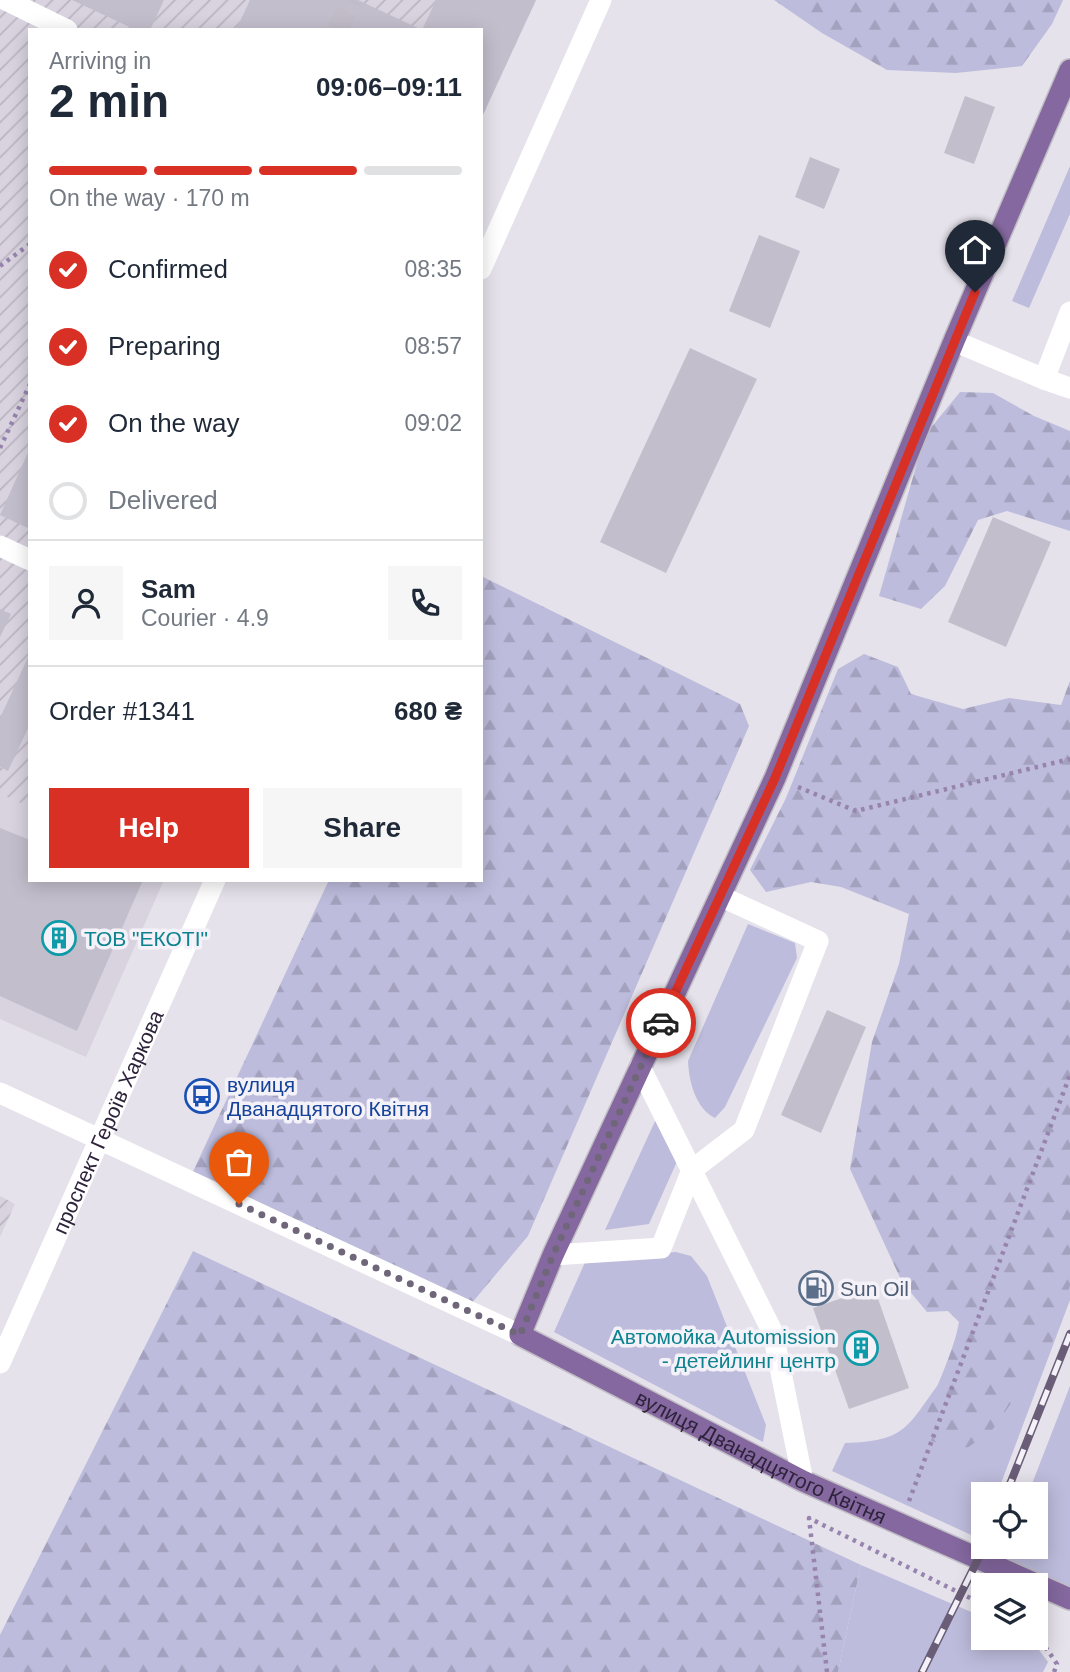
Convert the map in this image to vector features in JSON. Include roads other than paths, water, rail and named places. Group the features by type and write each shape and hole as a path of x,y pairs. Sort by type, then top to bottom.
{"main road":[{"path":"520,1335 553,1255 775,778 954,341 1070,70"},
{"name":"вулиця Дванадцятого Квітня","path":"520,1335 803,1480 1070,1599"}],"street":[{"path":"6,0 62,28"},
{"path":"483,259 487,239 601,0"},
{"path":"1044,379 1070,312"},
{"path":"954,341 1044,379 1070,387"},
{"path":"0,546 28,559"},
{"name":"проспект Героїв Харкова","path":"0,1363 102,1140 214,882"},
{"path":"553,1255 662,1248 692,1170 744,1130 818,941 720,896"},
{"path":"640,1067 773,1333 803,1480"},
{"name":"вулиця Дванадцятого Квітня","path":"0,1093 520,1335"}],"tunnel":[{"path":"338,28 352,0"}],"railway":[{"path":"1011,1482 1070,1334"},
{"path":"922,1672 978,1559"}],"place":[{"name":"ТОВ \"ЕКОТI\"","path":"59,938"},
{"name":"вулиця Дванадцятого Квітня","path":"202,1096"},
{"name":"Sun Oil","path":"816,1288"},
{"name":"Автомойка Automission - детейлинг центр","path":"861,1348"}]}
